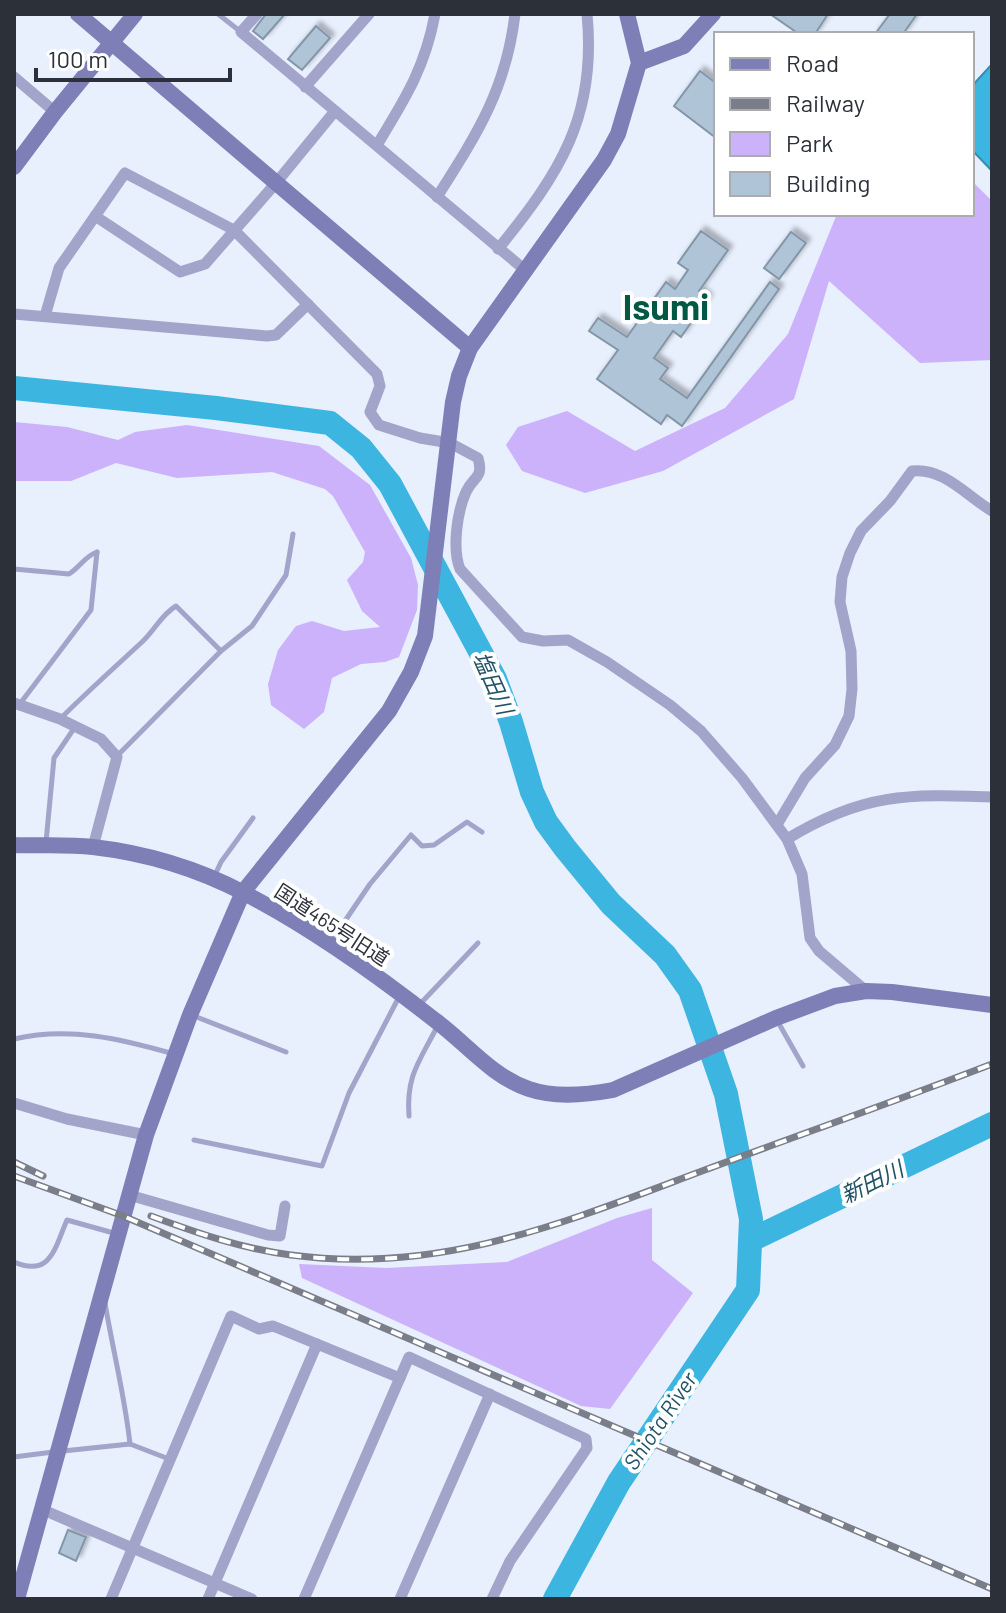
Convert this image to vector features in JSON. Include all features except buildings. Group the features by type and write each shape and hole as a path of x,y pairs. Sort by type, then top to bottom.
{"street":[{"path":"78,14 470,348"},
{"path":"14,167 135,14"},
{"path":"257,14 241,32 525,270"},
{"path":"305,87 369,14"},
{"path":"377,145 414,85 426,54 435,14"},
{"path":"437,197 483,124 500,84 511,46 515,14"},
{"path":"498,249 536,203 558,169 574,130 586,89 589,58 587,14"},
{"path":"14,845 93,847 178,865 243,892 389,711 411,672 425,636 456,389 470,348 604,160 618,134 639,63 627,14"},
{"path":"639,63 684,46 713,14"},
{"path":"14,77 55,112"},
{"path":"95,216 180,272 205,264 335,111"},
{"path":"45,316 59,268 125,173 234,230 377,374 380,386 370,412 379,425 420,438 450,443 478,458 481,468 479,476 468,487 463,500 456,560 460,569 522,637 543,641 568,640 607,662 670,705 701,731 778,823 787,839 802,874 810,938 819,951 866,991"},
{"path":"14,314 267,336 276,335 308,304"},
{"path":"778,823 805,778 835,745 849,716 851,651 840,602 842,577 861,531 890,501 912,471 924,469 942,476 992,511"},
{"path":"16,704 60,719 101,739 117,757 93,847"},
{"path":"787,839 821,818 882,799 918,795 992,797"},
{"name":"国道465号旧道","path":"17,1599 146,1135 190,1015 243,892 329,944 417,1006 494,1071 529,1089 546,1093 595,1094 613,1090 776,1018 835,996 866,991 992,1005"},
{"path":"14,1103 67,1119 146,1135"},
{"path":"129,1195 280,1236 285,1206"},
{"path":"111,1599 231,1316 259,1329 273,1326 400,1378"},
{"path":"208,1599 317,1344"},
{"path":"304,1599 409,1357 586,1439 587,1448 510,1561 492,1599"},
{"path":"400,1599 490,1394"},
{"path":"41,1509 252,1599"}],"lane":[{"path":"218,14 241,32"},
{"path":"117,757 221,651 252,626 286,575 293,534"},
{"path":"14,569 69,574 88,555 97,552 91,610 16,704"},
{"path":"60,719 105,673 145,639 166,612 176,606 221,651"},
{"path":"46,846 54,758 76,726"},
{"path":"213,880 221,862 253,818"},
{"path":"329,944 370,884 411,835 422,846 434,845 467,822 482,832"},
{"path":"417,1006 478,943"},
{"path":"194,1140 322,1166 349,1093 400,994"},
{"path":"190,1015 286,1052"},
{"path":"776,1018 803,1066"},
{"path":"409,1116 407,1092 410,1081 439,1022"},
{"path":"14,1039 42,1032 86,1034 175,1054"},
{"path":"14,1262 29,1269 40,1267 50,1257 67,1220 110,1232"},
{"path":"103,1291 125,1398 130,1444"},
{"path":"14,1457 130,1444 169,1459"}],"green space":[{"path":"974,183 992,201 992,360 920,363 829,281 794,399 663,471 585,493 522,471 506,445 518,427 567,411 635,451 725,408 788,334 836,216 974,216"},
{"path":"14,422 67,427 118,440 135,432 187,425 319,446 370,485 411,558 418,585 417,610 399,657 361,664 332,678 324,712 304,729 271,705 268,684 278,650 296,626 312,621 344,631 380,627 362,611 347,580 363,562 365,552 333,496 325,489 272,472 177,478 116,463 71,481 14,481"},
{"path":"652,1208 652,1260 693,1293 610,1409 581,1406 302,1278 299,1264 386,1268 507,1262 617,1218"}],"water":[{"path":"992,64 992,171 974,152 974,84"}],"waterway":[{"name":"塩田川","path":"14,388 330,423 361,448 390,484 495,679 532,792 546,822 611,904 665,955 690,990 726,1094 751,1219 748,1290 619,1482 555,1599"},
{"name":"新田川","path":"751,1240 992,1124"}],"railway":[{"path":"151,1216 238,1245 291,1255 346,1259 451,1251 502,1240 602,1208 992,1064"},
{"path":"14,1162 43,1176"},
{"path":"14,1176 123,1216 992,1589"}],"district":[{"name":"Isumi","path":"666,307"}],"water label":[{"name":"Shiota River","path":"660,1421"}]}
